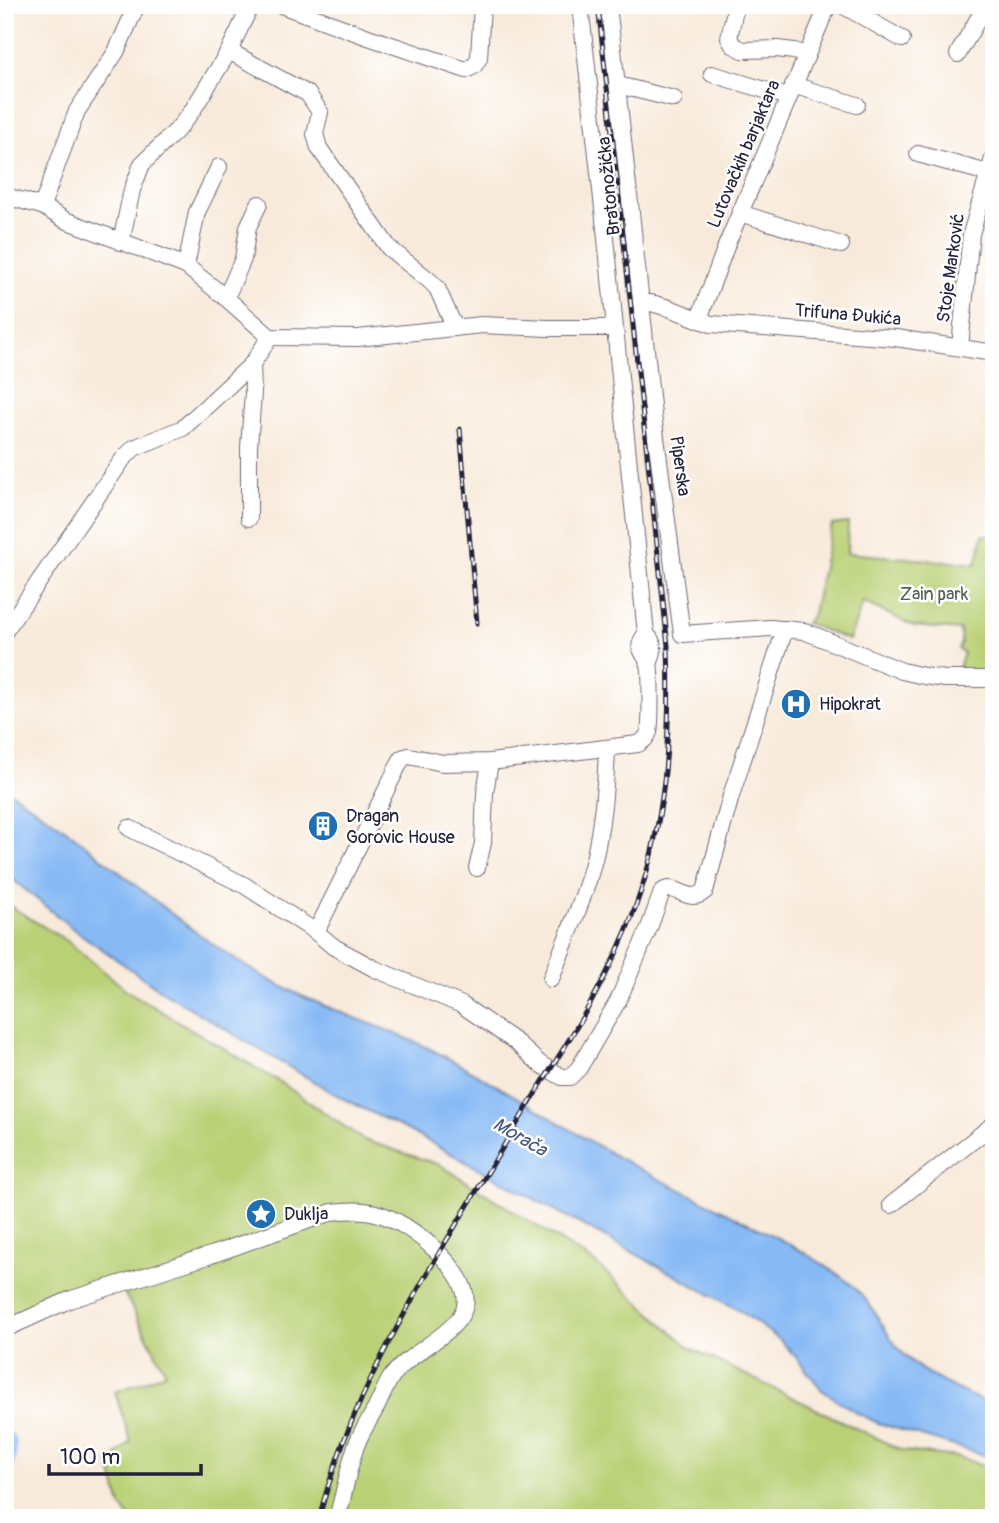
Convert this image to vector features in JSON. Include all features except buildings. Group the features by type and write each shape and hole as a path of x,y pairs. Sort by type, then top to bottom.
{"street":[{"path":"42,206 77,111 116,52 137,5"},
{"path":"121,242 132,190 142,164 177,130 192,111 229,51 251,5"},
{"path":"281,5 305,9 369,37 466,70 474,66 479,58 482,5"},
{"path":"317,932 402,758 409,756 443,763 490,762 607,749 638,744 646,738 650,720 649,664 640,649 641,640 646,634 580,5"},
{"name":"Bratonožićka","path":"608,5 641,303"},
{"path":"736,5 729,38 736,48 794,51 807,55"},
{"name":"Lutovačkih barjaktara","path":"699,319 790,91 828,5"},
{"path":"842,5 902,39"},
{"path":"958,54 986,5"},
{"path":"229,51 308,94 320,112 314,134 318,148 389,248 437,288 455,328"},
{"path":"712,74 857,105"},
{"path":"618,85 674,99"},
{"path":"918,154 988,173"},
{"name":"Stoje Marković","path":"960,347 971,234 994,155"},
{"path":"186,266 197,212 219,167"},
{"path":"5,196 42,206 65,220 186,266 270,337 358,338 482,325 614,328"},
{"path":"226,298 243,259 247,227 259,204"},
{"path":"740,213 841,245"},
{"path":"641,303 669,308 699,319"},
{"name":"Piperska","path":"641,303 679,634 771,628 804,631 902,671 945,679 994,680"},
{"name":"Trifuna Đukića","path":"699,319 711,324 896,338 994,353"},
{"path":"5,631 123,459 134,448 183,428 252,364 270,337"},
{"path":"249,518 252,364"},
{"path":"129,828 244,885 317,932 334,947 375,969 462,1004 540,1064 562,1077 570,1077 579,1068 618,1001 662,892 669,888 694,897 705,891 731,796 785,629"},
{"path":"551,979 586,886 597,846 606,783 607,749"},
{"path":"477,868 483,843 485,793 490,762"},
{"path":"891,1205 994,1124"},
{"path":"5,1329 69,1300 211,1255 332,1212 368,1211 400,1223 421,1238 457,1274 465,1291 465,1305 449,1330 409,1358 391,1379 358,1440 337,1518"}],"green space":[{"name":"Zain park","path":"848,523 847,553 976,564 983,535 994,536 994,580 986,581 994,674 958,670 964,653 958,649 961,643 960,630 914,626 863,602 849,640 806,623 813,614 832,525"},
{"name":"Duklja","path":"5,903 67,941 129,992 283,1084 364,1140 440,1165 594,1262 690,1348 903,1451 958,1457 994,1469 994,1518 130,1518 121,1506 109,1462 131,1442 115,1392 166,1373 117,1279 5,1321"}],"water":[{"name":"Morača","path":"5,788 69,832 200,935 252,970 297,994 426,1047 500,1087 621,1159 805,1253 830,1269 853,1286 866,1300 894,1343 919,1368 994,1407 994,1458 878,1423 857,1413 822,1390 780,1340 739,1310 413,1133 342,1098 165,993 72,928 5,873"}],"waterway":[{"path":"5,1439 8,1447 5,1463"}],"railway":[{"path":"319,1518 342,1447 385,1349 439,1253 577,1026 615,957 645,876 660,812 667,746 668,646 598,5"},
{"path":"460,429 477,623"}],"place":[{"name":"Hipokrat","path":"796,704"},
{"name":"Dragan Gorovic House","path":"323,826"},
{"name":"Duklja","path":"261,1214"}]}
